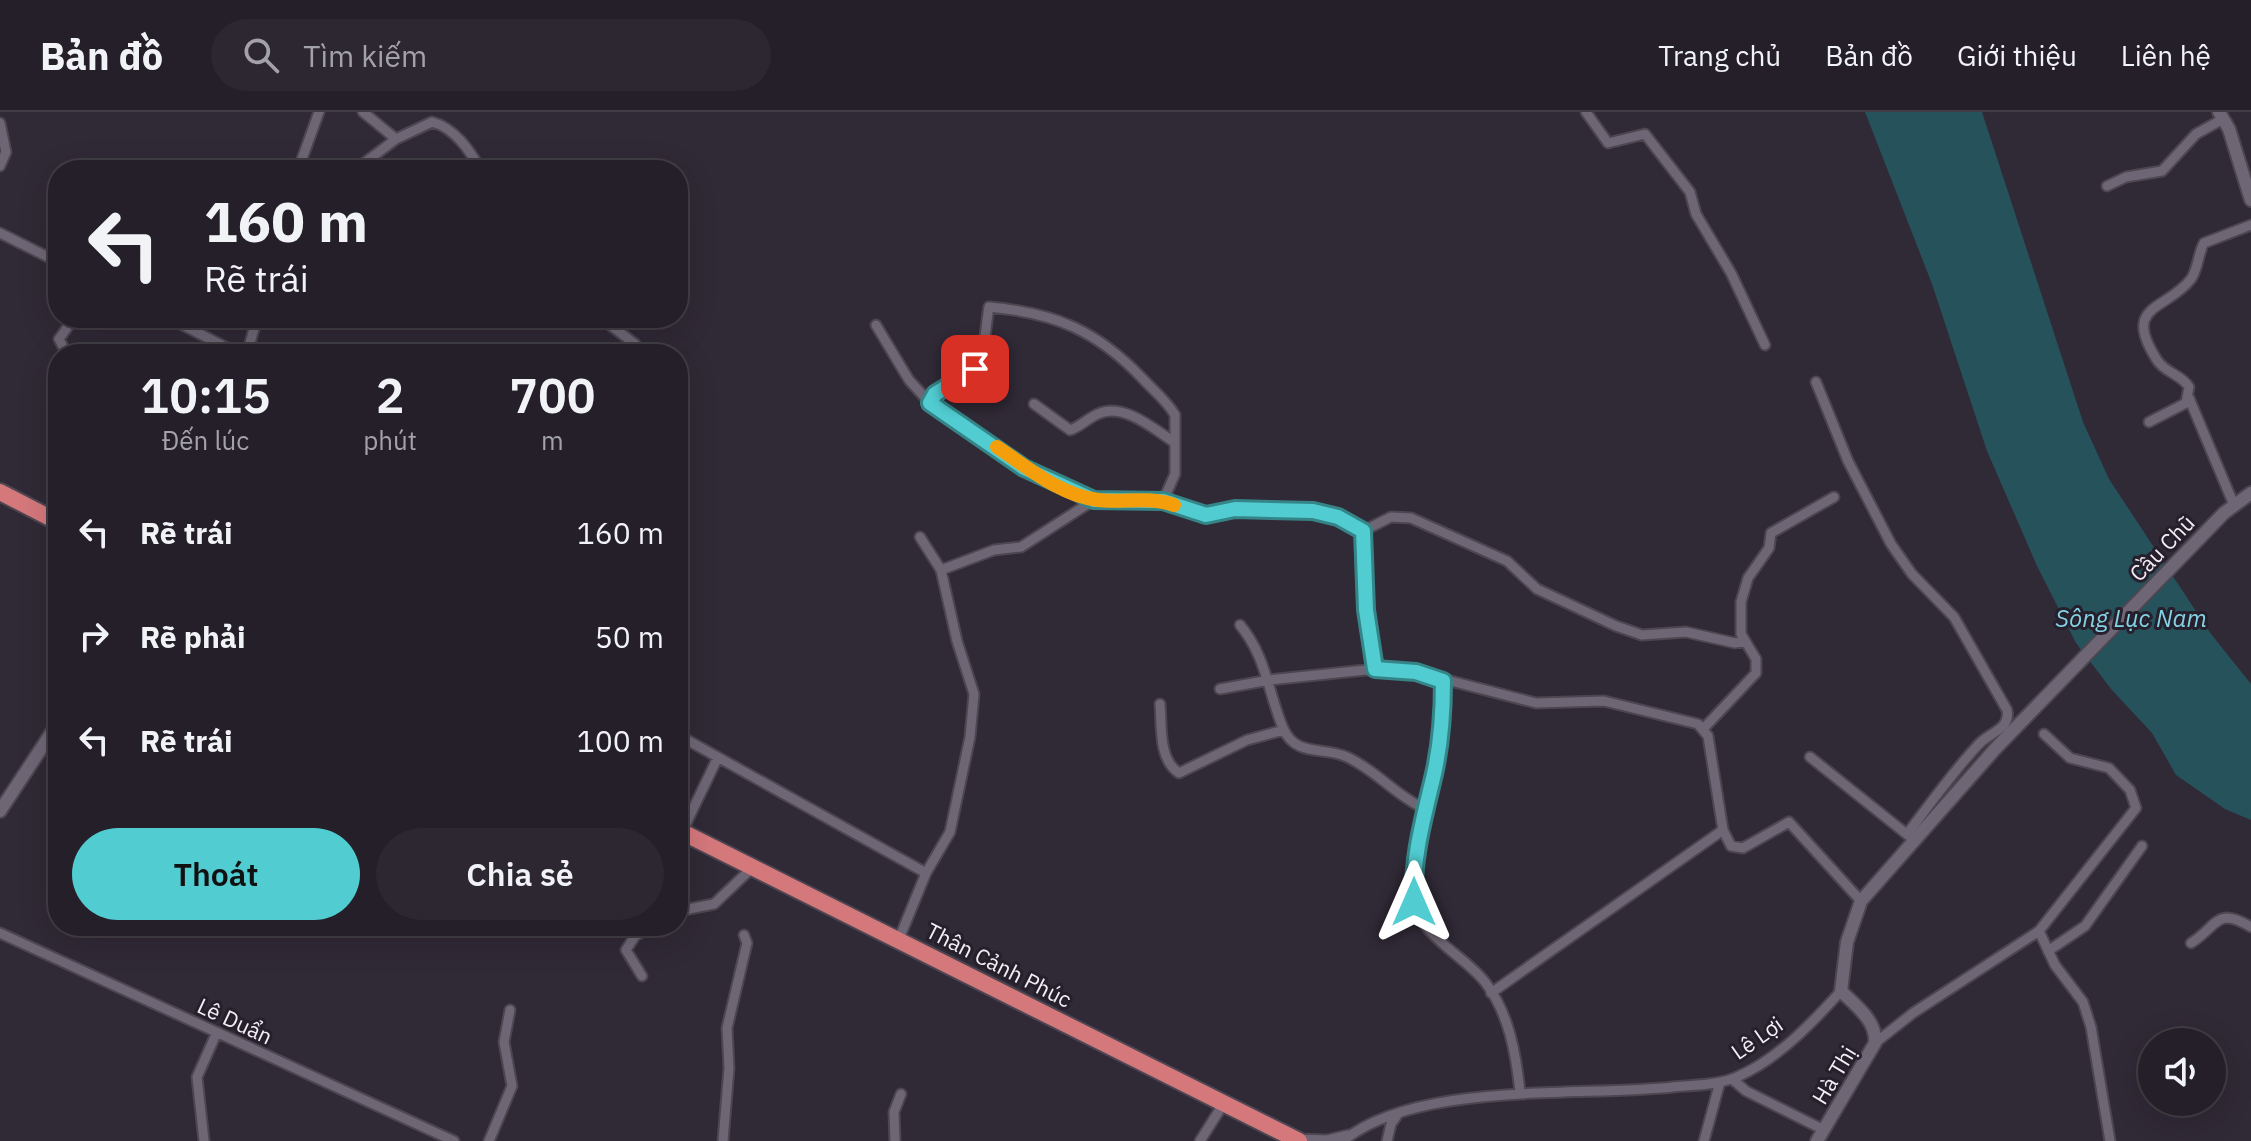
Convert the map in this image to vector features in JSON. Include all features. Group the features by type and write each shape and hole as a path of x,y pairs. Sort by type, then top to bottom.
{"highway":[{"path":"0,492 48,517"},
{"name":"Thân Cảnh Phúc","path":"688,835 1298,1140"}],"street":[{"path":"302,160 319,112"},
{"path":"363,112 396,139"},
{"path":"1586,112 1608,143 1645,134 1675,172 1690,192 1696,214 1731,273 1765,345"},
{"path":"2107,186 2126,177 2162,171 2196,134 2221,116 2251,200"},
{"path":"368,160 430,117 468,149 475,160"},
{"path":"0,123 6,152 0,166"},
{"path":"2229,509 2186,382 2157,361 2145,341 2143,325 2156,304 2190,281 2204,243 2251,225"},
{"path":"0,233 48,257"},
{"path":"930,403 935,394 975,369 983,355 989,307 1054,318 1095,336 1171,408 1175,415 1175,474 1163,501"},
{"path":"876,325 909,380 930,403 1024,468 1094,500 1163,501 1206,515 1235,509 1313,511 1338,517 1363,531"},
{"path":"188,328 220,344"},
{"path":"614,328 635,344"},
{"path":"1816,382 1848,461 1891,544 1912,574 1954,617 2007,710 2008,718 2004,726 1980,742 1861,901 1847,942 1841,991"},
{"path":"2149,422 2186,403 2189,398"},
{"path":"1034,404 1070,430 1095,415 1117,412 1147,423 1174,442"},
{"name":"Cầu Chũ","path":"1911,837 2229,509 2251,493"},
{"path":"1704,728 1756,673 1756,659 1741,634 1742,592 1769,548 1771,533 1834,497"},
{"path":"941,570 994,550 1021,547 1094,500"},
{"path":"1363,531 1391,517 1411,518 1507,561 1537,589 1616,626 1642,635 1686,632 1735,643 1745,641"},
{"path":"1363,531 1366,610 1375,669"},
{"path":"899,939 926,873 950,832 970,737 974,694 957,641 941,570 920,537"},
{"path":"1240,625 1259,651 1284,730 1300,747 1346,756 1405,800 1425,809"},
{"path":"1220,689 1269,680 1375,669 1416,672 1548,704 1604,701 1704,728 1708,736 1723,830 1731,846 1739,849 1789,822 1861,901"},
{"path":"1443,681 1442,722 1413,867 1414,902 1427,929 1486,983 1514,1040 1520,1092"},
{"path":"1160,704 1161,739 1173,769 1179,773 1247,740 1284,730"},
{"path":"1875,1043 1913,1013 2039,931 2136,808 2136,801 2109,768 2070,758 2044,734"},
{"path":"0,811 48,738"},
{"path":"688,740 926,873"},
{"path":"688,815 718,757"},
{"path":"1810,757 1911,837"},
{"path":"1491,993 1723,830"},
{"path":"2048,951 2085,926 2142,846"},
{"path":"688,909 714,904 753,867"},
{"path":"2191,943 2220,918 2233,917 2251,927"},
{"path":"2039,931 2048,951 2075,988 2087,1014 2110,1141"},
{"name":"Lê Duẩn","path":"0,933 454,1141"},
{"path":"723,1141 729,1068 727,1028 747,943 744,935"},
{"path":"635,936 626,950 642,976"},
{"name":"Hà Thị","path":"1820,1135 1875,1043 1874,1029 1868,1019 1841,991"},
{"name":"Lê Lợi","path":"1298,1140 1347,1139 1373,1120 1520,1092 1628,1092 1732,1079 1799,1033 1841,991"},
{"path":"489,1141 512,1086 504,1042 510,1010"},
{"path":"204,1141 197,1077 217,1032"},
{"path":"1732,1079 1746,1091 1820,1135"},
{"path":"1704,1141 1720,1082"},
{"path":"895,1141 894,1112 901,1094"},
{"path":"1200,1141 1224,1103"},
{"path":"1387,1141 1391,1124 1398,1114"},
{"path":"423,1141 430,1130"}],"water":[{"name":"Sông Lục Nam","path":"1865,112 1982,112 2083,422 2109,479 2211,634 2251,684 2251,820 2225,809 2176,775 2152,733 2111,689 2076,643 2037,566 1987,451 1932,284"}],"slow traffic":[{"path":"997,447 1024,468 1094,500 1163,501 1174,505"}],"route":[{"path":"975,369 963,380 935,394 930,403 1024,468 1069,491 1094,500 1163,501 1188,512 1206,515 1257,508 1313,511 1338,517 1363,531 1366,610 1375,669 1416,672 1443,681 1442,722 1413,867 1414,902"}]}
